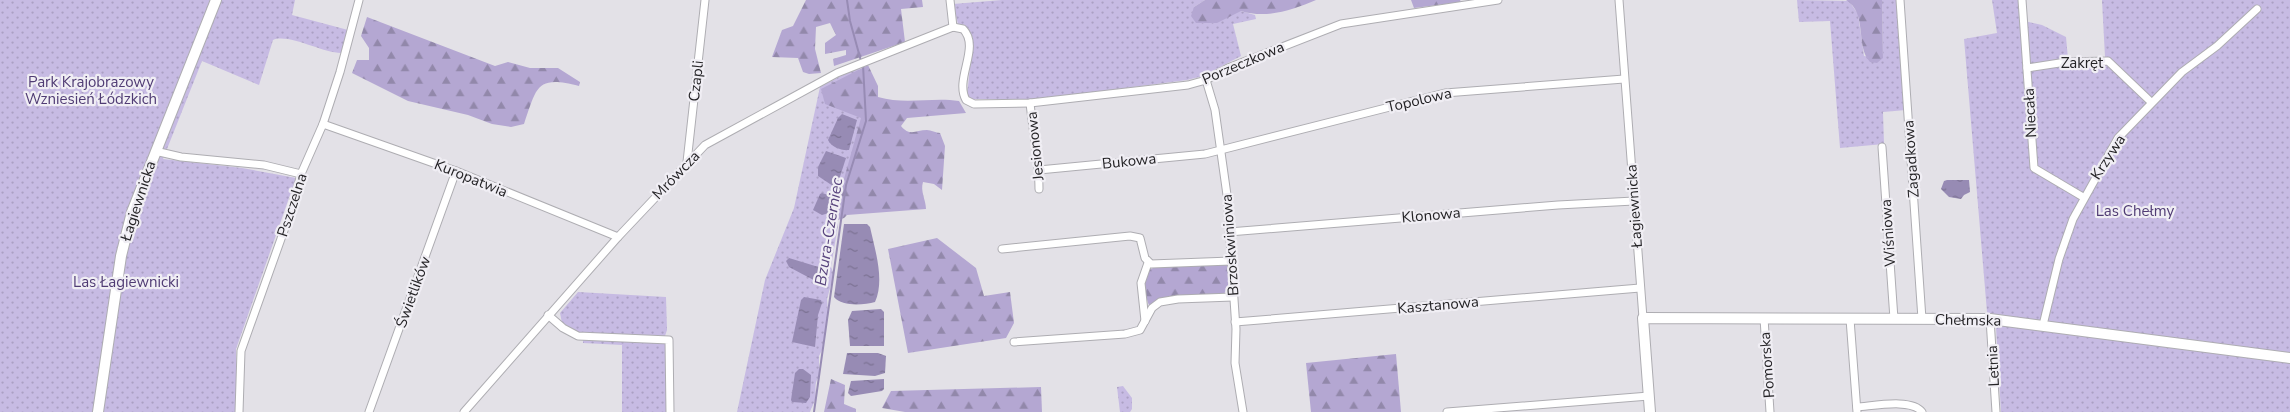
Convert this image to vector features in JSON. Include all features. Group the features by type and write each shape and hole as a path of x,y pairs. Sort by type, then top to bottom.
{"street":[{"name":"Łagiewnicka","path":"98,412 122,249 136,198 216,0"},
{"name":"Pszczelna","path":"239,412 241,351 292,208 301,174 323,124 340,72 359,0"},
{"name":"Czapli","path":"687,162 705,0"},
{"path":"950,0 953,27"},
{"name":"Porzeczkowa","path":"953,27 964,29 970,42 964,96 969,103 1030,103 1188,84 1206,80 1228,68 1341,24 1463,3 1498,0"},
{"name":"Łagiewnicka","path":"1619,0 1650,412"},
{"name":"Zagadkowa","path":"1900,0 1922,319"},
{"name":"Niecała","path":"2022,0 2034,168 2083,197"},
{"name":"Krzywa","path":"2043,325 2063,243 2083,197 2118,138 2182,72 2217,46 2258,9"},
{"name":"Mrówcza","path":"464,412 618,236 705,145 818,83 867,60 953,27"},
{"name":"Zakręt","path":"2027,68 2066,62 2108,61 2151,102"},
{"name":"Topolowa","path":"1219,150 1428,96 1465,90 1624,79"},
{"name":"Brzoskwiniowa","path":"1206,80 1215,110 1219,150 1227,195 1235,322 1235,362 1243,412"},
{"name":"Jesionowa","path":"1030,103 1036,159 1039,170 1039,189"},
{"name":"Kuropatwia","path":"323,124 456,171 618,236"},
{"path":"690,137 705,145"},
{"name":"Wiśniowa","path":"1882,147 1894,319"},
{"name":"Bukowa","path":"1039,170 1206,154 1219,150"},
{"path":"155,152 181,157 264,165 301,174"},
{"name":"Świetlików","path":"369,412 456,171"},
{"name":"Klonowa","path":"1229,232 1558,205 1634,201"},
{"path":"1002,249 1137,237 1142,241 1148,263 1141,282 1145,321"},
{"path":"1148,263 1160,265 1231,261"},
{"name":"Kasztanowa","path":"1235,322 1640,288"},
{"path":"1014,342 1126,334 1140,330 1152,308 1166,300 1233,297"},
{"path":"548,315 563,328 578,336 669,340 670,412"},
{"name":"Chełmska","path":"1644,318 1990,319 2290,358"},
{"name":"Pomorska","path":"1764,318 1770,412"},
{"path":"1850,319 1857,409 1907,404 1919,407 1922,412"},
{"name":"Letnia","path":"1990,319 1996,412"},
{"path":"1447,412 1649,396"}],"green space":[{"name":"Las Łagiewnicki","path":"0,0 295,0 292,15 348,30 341,53 287,39 273,40 259,85 202,61 163,159 242,168 296,178 236,349 236,412 0,412"},
{"path":"806,0 922,0 923,7 901,9 905,42 834,66 833,59 846,55 846,50 825,54 825,43 836,35 830,23 816,27 815,49 821,73 809,74 803,72 798,58 772,57 782,30 793,26"},
{"path":"1002,0 1205,0 1194,7 1241,11 1255,15 1256,19 1233,24 1241,56 1203,76 1187,80 1041,99 971,99 967,96 973,38 965,25 958,24 953,4"},
{"path":"1205,0 1316,0 1270,14 1241,11 1217,23 1196,23 1191,16 1194,7"},
{"path":"1411,0 1460,0 1461,2 1414,8"},
{"path":"1797,0 1849,1 1858,14 1864,56 1883,58 1882,0 1896,0 1906,110 1883,112 1884,144 1840,148 1830,21 1799,22"},
{"path":"1846,0 1882,0 1883,58 1877,63 1870,62 1866,55 1857,13"},
{"name":"Las Chełmy","path":"1992,0 2018,0 2020,20 2042,25 2066,37 2068,59 2105,57 2102,0 2290,0 2290,412 2001,412 1996,327 1987,312 1964,39 1997,33"},
{"path":"367,17 495,66 508,62 530,68 558,68 580,82 579,86 554,82 546,83 536,93 524,124 511,127 492,124 468,115 408,101 352,73 357,60 369,60 369,48 361,36"},
{"path":"868,65 878,86 878,97 908,101 959,101 966,113 907,118 901,126 910,132 927,130 940,133 945,146 942,190 934,184 923,182 922,189 926,209 847,215 838,220 835,211 861,118 825,104 821,89"},
{"path":"858,67 867,98 839,214 836,219 838,225 831,267 834,274 827,299 828,312 822,350 819,356 819,377 816,382 815,402 810,412 737,412 765,280 794,208 820,87"},
{"path":"937,238 976,268 984,296 1010,292 1014,323 1006,338 908,353 888,249"},
{"path":"1227,264 1230,282 1223,296 1161,300 1150,307 1146,296 1145,282 1149,270 1155,267"},
{"path":"578,292 666,297 667,330 665,336 577,333 562,323 560,313"},
{"path":"583,338 664,340 669,345 667,412 622,412 622,345 583,343"},
{"path":"1396,354 1401,412 1311,412 1306,363"},
{"path":"831,379 845,385 844,404 856,409 856,412 824,412"},
{"path":"1123,386 1132,398 1132,409 1130,412 1120,412 1117,387"},
{"path":"1041,387 1042,412 905,412 882,408 891,391"}],"water":[{"path":"842,114 857,120 849,150 837,148 828,140 838,118"},
{"path":"826,151 846,158 837,186 833,186 818,176 818,167"},
{"path":"1969,180 1970,192 1961,199 1949,197 1941,189 1944,181"},
{"path":"822,193 835,197 832,212 822,215 813,210"},
{"path":"844,224 867,224 870,227 879,275 878,293 875,302 848,304 834,297"},
{"path":"789,258 825,269 827,277 823,285 789,267 786,261"},
{"path":"804,297 821,300 822,303 818,315 815,347 792,342 801,300"},
{"path":"881,309 884,312 884,346 850,346 848,320 852,311"},
{"path":"847,353 878,353 886,356 885,373 875,376 843,374"},
{"path":"799,369 803,369 811,375 810,397 806,403 792,402 791,400 795,373"},
{"path":"884,379 884,389 882,391 851,396 848,393 851,381"}],"waterway":[{"name":"Bzura-Czerniec","path":"847,0 850,21 861,61"},
{"name":"Bzura-Czerniec","path":"814,412 846,185 866,121 863,65"}],"park label":[{"name":"Park Krajobrazowy Wzniesień Łódzkich","path":"91,90"}]}
